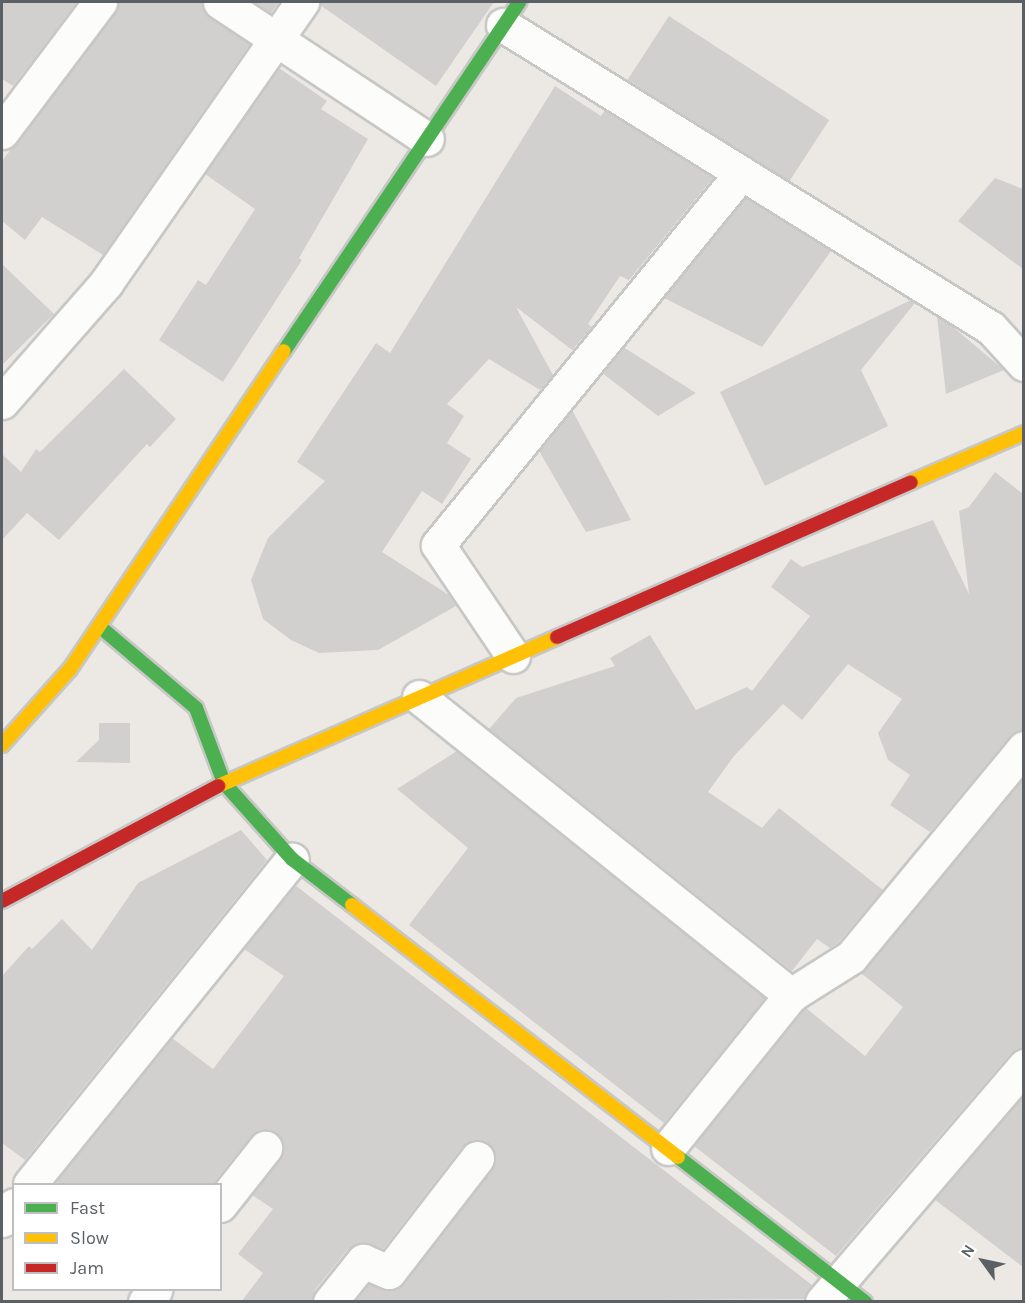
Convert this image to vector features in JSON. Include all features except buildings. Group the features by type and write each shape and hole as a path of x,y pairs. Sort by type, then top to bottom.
{"street":[{"path":"2,132 100,2"},
{"path":"220,2 426,139"},
{"path":"2,402 106,283 302,2"},
{"path":"2,745 70,669 511,13 741,172 992,328 1023,364"},
{"path":"513,656 438,545 741,172"},
{"path":"2,901 224,783 1023,433"},
{"path":"99,626 195,708 224,783 292,859 668,1148 830,1292 865,1302"},
{"path":"419,697 791,995"},
{"path":"668,1148 791,995 851,957 1023,748"},
{"path":"32,1183 292,859"},
{"path":"830,1292 1023,1066"},
{"path":"222,1202 265,1148"},
{"path":"330,1302 363,1261 389,1272 477,1158"},
{"path":"2,1220 12,1208"}],"traffic: fast":[{"path":"284,351 519,2"},
{"path":"99,626 196,708 224,783 292,859 352,905"},
{"path":"678,1157 865,1302"}],"traffic: slow":[{"path":"2,745 70,669 284,351"},
{"path":"911,482 1024,433"},
{"path":"218,786 557,637"},
{"path":"352,905 678,1157"}],"traffic: jam":[{"path":"557,637 911,482"},
{"path":"2,901 218,786"}]}
